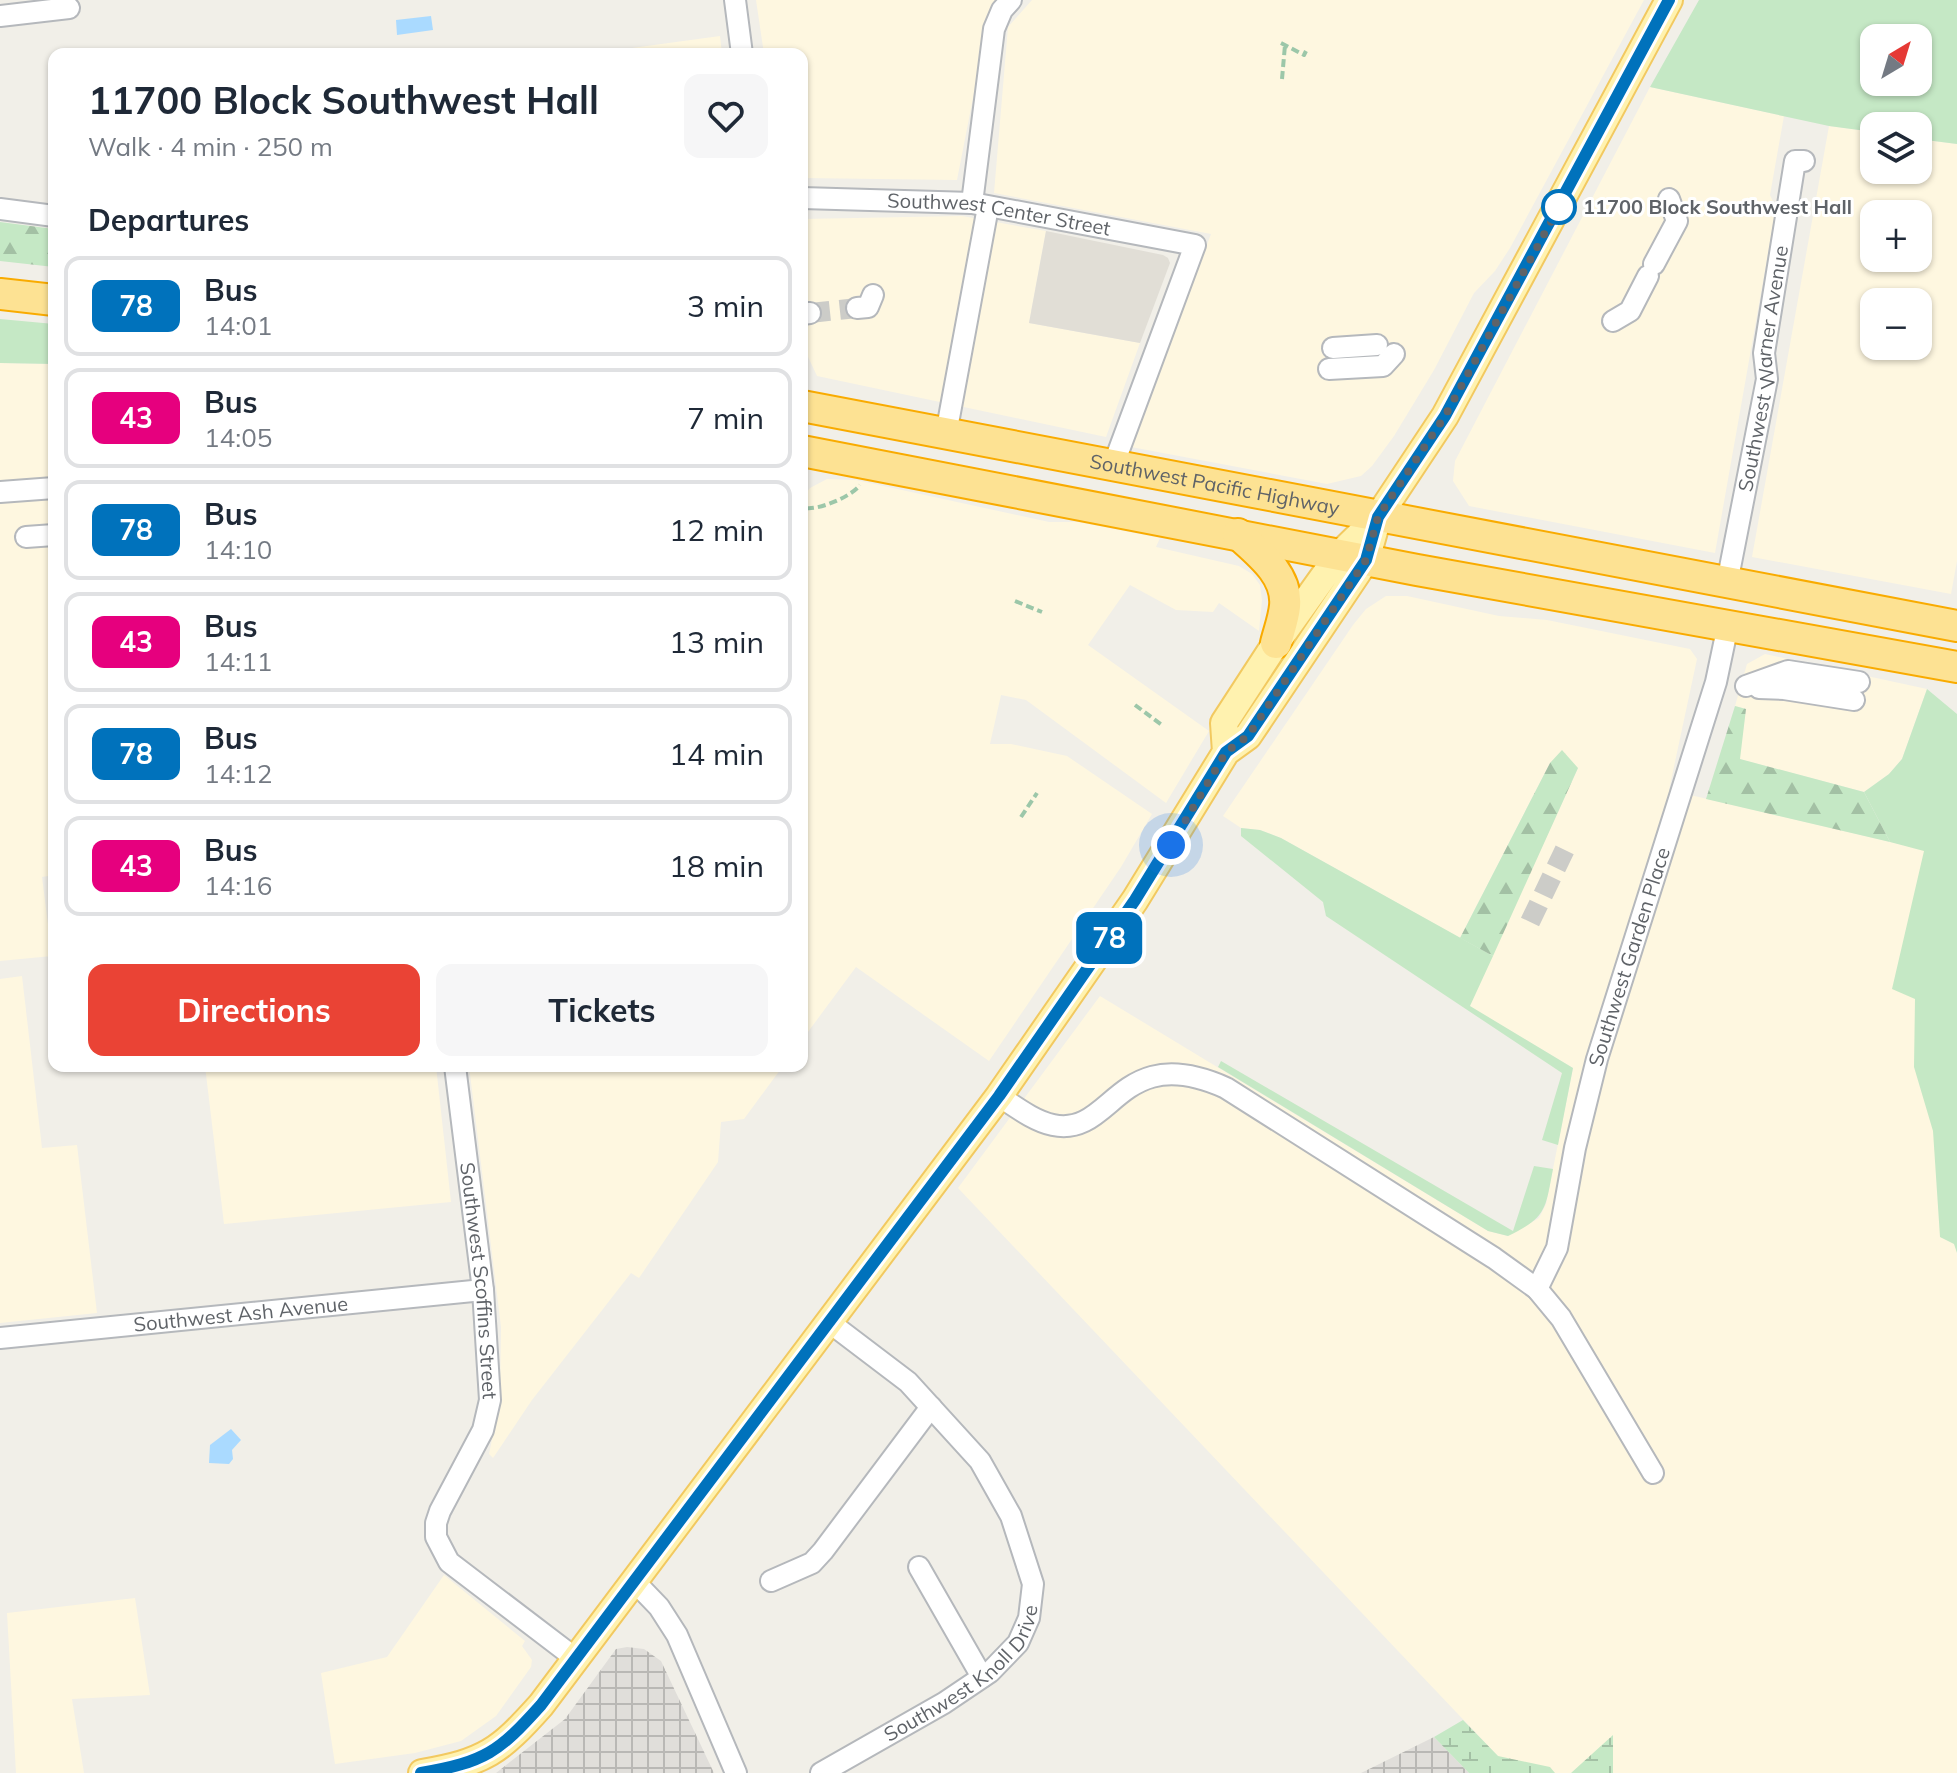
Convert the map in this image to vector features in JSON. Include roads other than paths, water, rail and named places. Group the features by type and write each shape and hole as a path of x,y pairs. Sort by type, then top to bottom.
{"highway":[{"path":"0,294 48,299"},
{"name":"Southwest Pacific Highway","path":"808,407 1957,626"},
{"path":"808,452 1353,558 1957,667"},
{"path":"1238,534 1273,568 1283,584 1286,605 1276,643"}],"main road":[{"path":"422,1773 475,1760 497,1749 541,1705 999,1096 1135,900 1226,752 1248,736 1378,517 1451,405 1669,0"},
{"path":"1226,752 1224,723 1276,643 1353,558"}],"street":[{"path":"735,0 741,48"},
{"path":"946,434 980,205 994,29 1002,10 1011,0"},
{"path":"0,16 69,8"},
{"name":"Southwest Warner Avenue","path":"1727,583 1767,379 1764,353 1795,161 1804,161"},
{"name":"Southwest Center Street","path":"808,198 980,205 1195,245 1113,466"},
{"path":"1613,321 1630,311 1677,221 1669,199"},
{"path":"0,209 48,215"},
{"path":"1329,369 1383,366 1386,350 1333,348"},
{"path":"0,492 48,488"},
{"path":"26,537 48,535"},
{"name":"Southwest Garden Place","path":"1537,1289 1560,1240 1575,1148 1597,1059 1716,682 1728,625"},
{"path":"1788,671 1855,695 1783,698 1752,687 1788,671"},
{"name":"Southwest Scoffins Street","path":"456,1072 483,1290 490,1376 488,1415 476,1447 440,1511 436,1537 441,1551 459,1572 575,1658"},
{"path":"999,1096 1052,1125 1069,1127 1084,1123 1145,1077 1183,1073 1204,1078 1252,1105 1494,1258 1537,1289 1561,1318 1653,1473"},
{"name":"Southwest Ash Avenue","path":"0,1338 483,1290"},
{"name":"Southwest Knoll Drive","path":"821,1773 944,1703 982,1677 1018,1643 1029,1618 1033,1584 1011,1516 980,1461 908,1382 829,1322"},
{"path":"771,1581 812,1563 818,1557 931,1407"},
{"path":"919,1567 982,1677"},
{"path":"634,1581 659,1607 677,1635 736,1773"}],"water":[{"path":"431,16 433,30 397,35 396,20"},
{"path":"231,1429 241,1440 232,1450 233,1459 229,1464 209,1463 210,1445"}],"tunnel":[{"path":"810,313 857,308"},
{"path":"1530,922 1568,843"}],"place":[{"name":"11700 Block Southwest Hall","path":"1559,207"}]}
